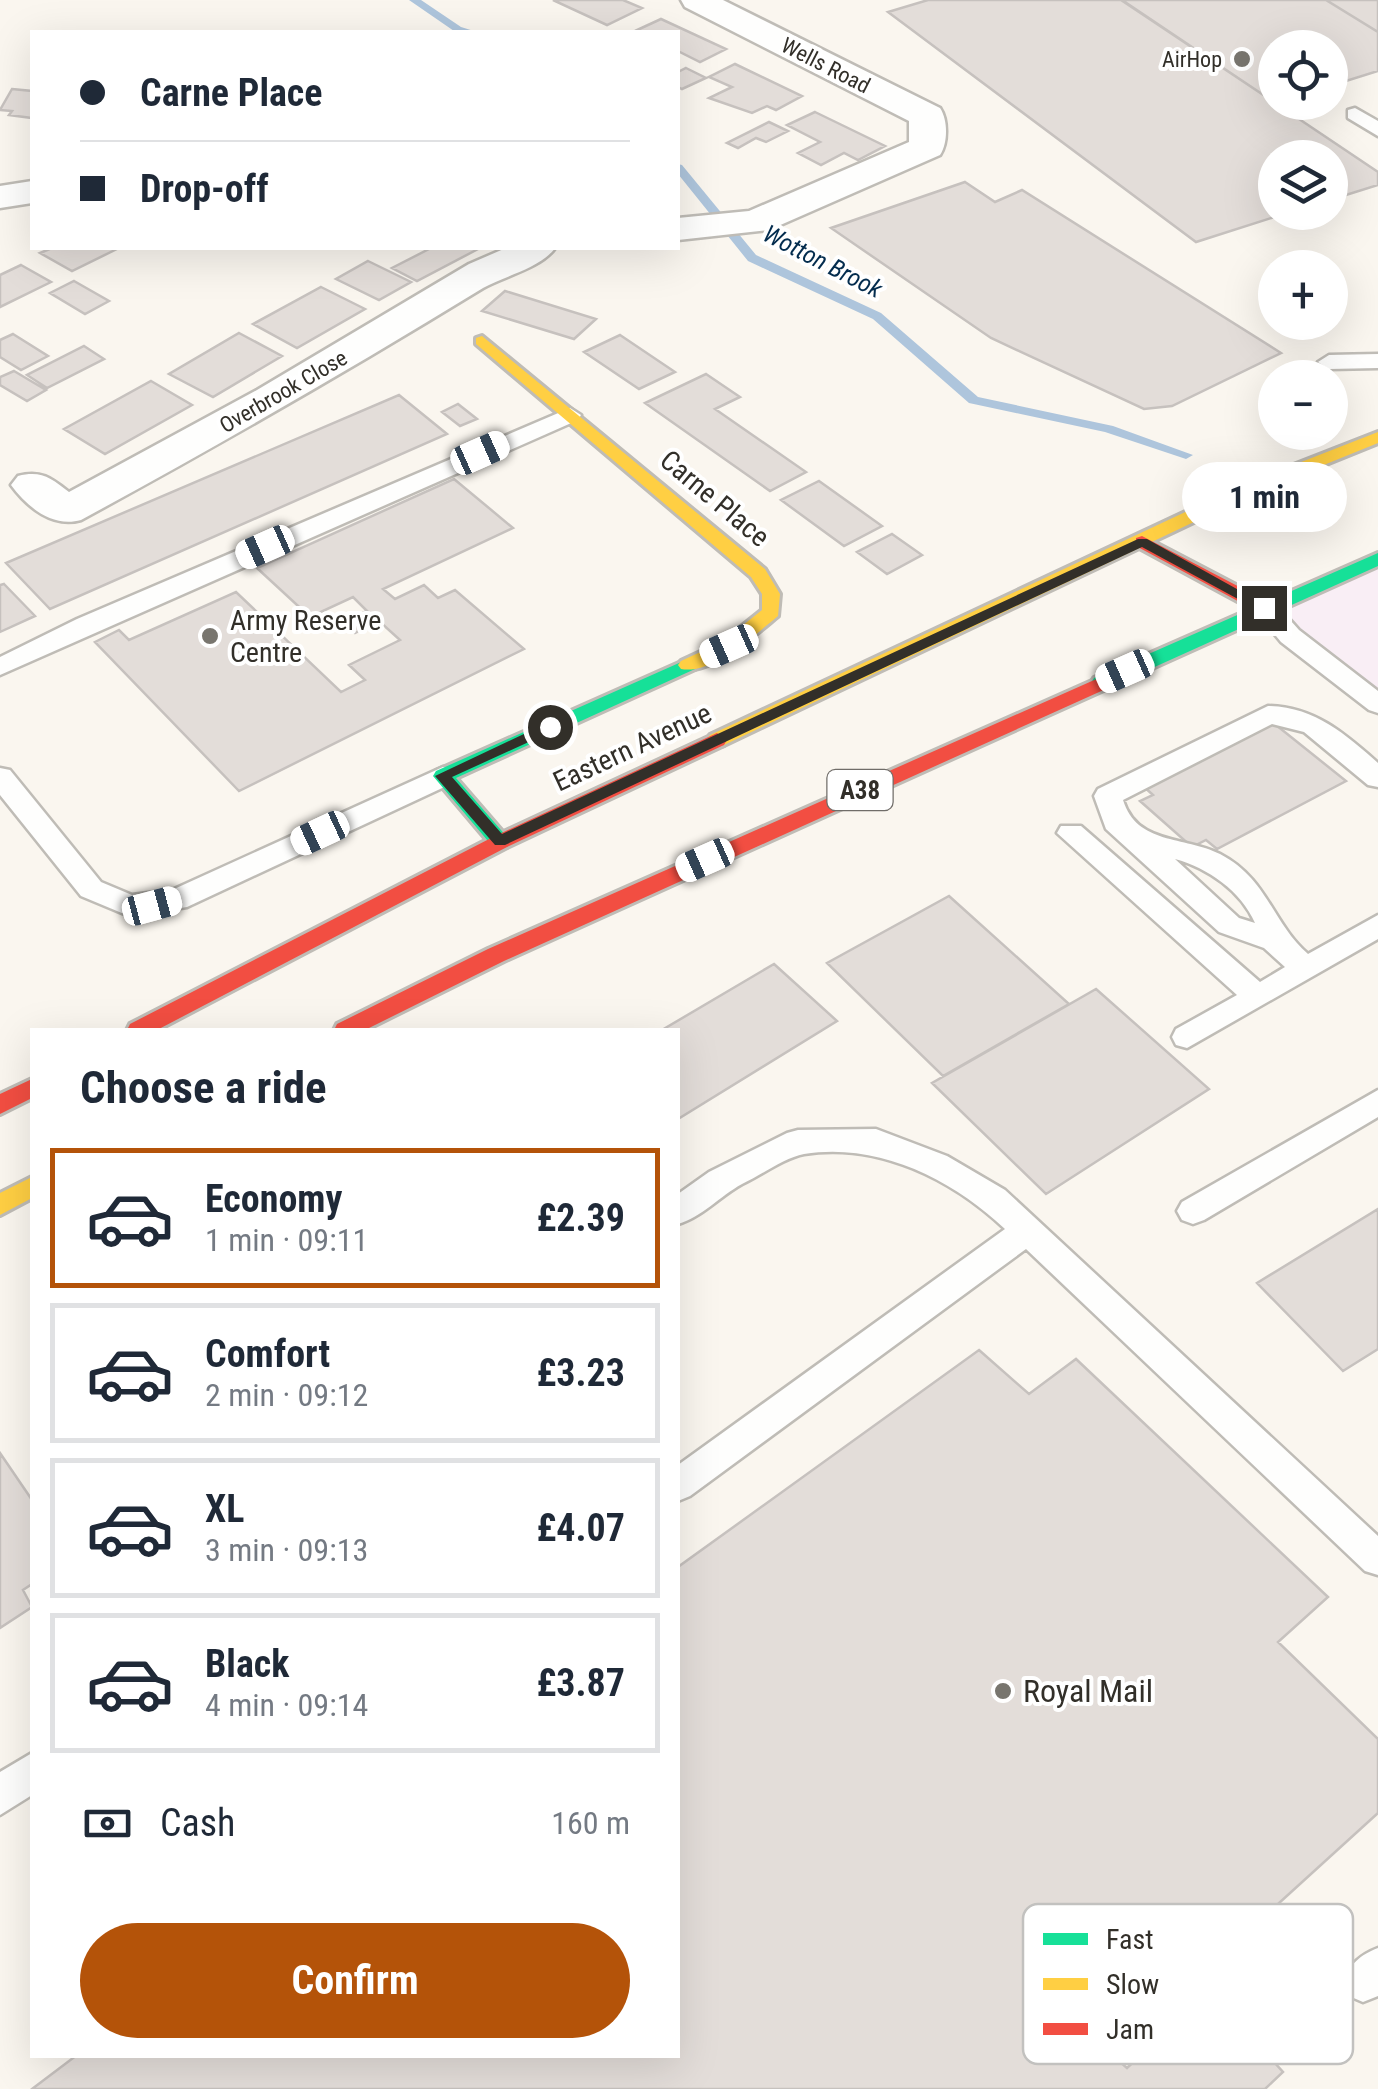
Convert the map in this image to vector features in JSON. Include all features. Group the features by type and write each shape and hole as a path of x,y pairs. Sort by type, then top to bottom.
{"main road":[{"name":"Carne Place","path":"443,776 729,646 771,612 771,594 758,573 482,341"},
{"name":"Eastern Avenue","path":"142,1028 500,842 1251,488 1378,437"},
{"path":"1142,542 1264,608"},
{"name":"A38","path":"349,1028 496,955 1378,559"},
{"path":"443,776 500,842"},
{"path":"0,1106 30,1089"},
{"path":"0,1205 27,1177"}],"street":[{"name":"Wells Road","path":"680,229 756,222 927,148 927,116 697,0"},
{"path":"7,191 30,170"},
{"name":"Overbrook Close","path":"33,485 66,511 272,399 484,272 532,250"}],"lane":[{"path":"1355,114 1378,130"},
{"path":"1348,362 1378,361"},
{"path":"0,667 570,415"},
{"path":"1264,608 1290,636 1378,704"},
{"path":"1304,968 1274,941 1272,922 1247,891 1211,862 1134,839 1116,822 1108,796 1268,714 1287,713 1310,722 1378,778"},
{"path":"0,777 92,890 109,901 129,906 176,900 443,776"},
{"path":"1071,833 1258,996"},
{"path":"1187,1037 1378,925"},
{"path":"1193,1211 1378,1102"},
{"path":"680,1210 720,1180 798,1142 876,1141 936,1165 980,1191 1028,1230 1378,1559"},
{"path":"680,1483 1028,1230"},
{"path":"0,1796 30,1774"}],"shaded area":[{"path":"1378,559 1378,704 1265,608"}],"building":[{"path":"553,0 623,0 642,8 607,25"},
{"path":"928,0 1122,0 1258,91 1258,120 1301,120 1330,140 1258,140 1258,222 1196,242 888,12"},
{"name":"AirHop","path":"1121,0 1326,0 1378,32 1378,71 1348,80 1348,30 1258,30 1258,91"},
{"path":"1326,0 1378,0 1378,32"},
{"path":"661,19 726,49 700,62 680,52 680,30 637,30"},
{"path":"735,64 802,96 776,110 767,106 752,113 709,98 732,87 709,77"},
{"path":"686,68 706,78 682,89 680,71"},
{"path":"12,89 30,91 30,118 0,110"},
{"path":"815,112 885,146 858,160 844,153 821,165 798,153 820,142 787,125"},
{"path":"769,122 788,131 766,142 756,138 738,148 727,143"},
{"path":"1348,152 1378,172 1378,185 1348,194"},
{"path":"965,182 995,202 1022,190 1281,353 1258,360 1258,364 1172,406 1144,409 991,338 831,228"},
{"path":"47,250 115,250 72,271 40,253"},
{"path":"427,250 476,250 417,281 392,268"},
{"path":"368,261 411,282 379,300 336,279"},
{"path":"21,265 51,282 0,307 0,275"},
{"path":"74,281 109,301 85,314 50,293"},
{"path":"321,287 365,309 297,348 253,324"},
{"path":"505,291 596,319 574,339 482,311"},
{"path":"239,333 282,356 213,397 169,374"},
{"path":"13,334 48,356 21,370 0,357 0,340"},
{"path":"620,335 675,372 639,389 584,352"},
{"path":"84,346 104,359 47,388 27,375"},
{"path":"14,371 46,390 27,401 0,385 0,377"},
{"path":"706,374 740,397 715,409 806,472 770,491 645,403"},
{"path":"151,381 192,405 105,454 64,429"},
{"path":"399,395 447,434 50,609 6,563"},
{"path":"458,404 477,419 460,426 442,412"},
{"name":"Army Reserve Centre","path":"454,479 513,528 383,589 395,599 424,585 438,598 455,590 524,649 239,791 95,642 119,630 129,640 236,592 341,692 365,680 349,665 400,640 379,621 355,633 344,622 367,611 353,597 310,617 257,568"},
{"path":"819,481 882,526 844,546 781,500"},
{"path":"892,534 922,555 887,574 857,552"},
{"path":"4,584 35,616 0,632 0,585"},
{"path":"1271,721 1346,781 1217,849 1206,840 1192,847 1140,801 1153,795 1142,785"},
{"path":"949,896 1069,1004 943,1076 827,963"},
{"path":"774,964 837,1021 680,1118 680,1028 665,1028"},
{"path":"1096,989 1209,1089 1046,1194 932,1083"},
{"path":"1378,1209 1378,1349 1343,1371 1257,1283"},
{"name":"Royal Mail","path":"979,1350 1029,1394 1076,1359 1328,1597 1278,1642 1378,1739 1378,1813 1278,1904 1023,1904 1023,2064 1122,2064 1127,2068 1131,2064 1276,2064 1283,2072 1265,2089 32,2089 73,2058 680,2058 680,1566"},
{"path":"0,1453 30,1497 30,1585 23,1590 30,1608 0,1628"}],"waterway":[{"name":"Wotton Brook","path":"414,0 463,30"},
{"name":"Wotton Brook","path":"680,169 752,258 877,316 974,400 1108,429 1186,455"}],"traffic: fast":[{"path":"1101,683 1378,559"},
{"path":"500,842 443,776 688,665"}],"traffic: slow":[{"path":"482,341 758,573 771,594 771,612 729,646 688,665"},
{"path":"717,740 1251,488 1378,437"},
{"path":"0,1205 30,1188"}],"traffic: jam":[{"path":"1142,542 1265,608"},
{"path":"349,1028 496,955 1101,683"},
{"path":"142,1028 500,842 717,740"},
{"path":"0,1105 30,1089"}],"place":[{"name":"AirHop","path":"1242,59"},
{"name":"Army Reserve Centre","path":"210,636"},
{"name":"Royal Mail","path":"1003,1691"}],"route":[{"path":"550,727 443,776 500,842 1142,542 1264,608"}]}
